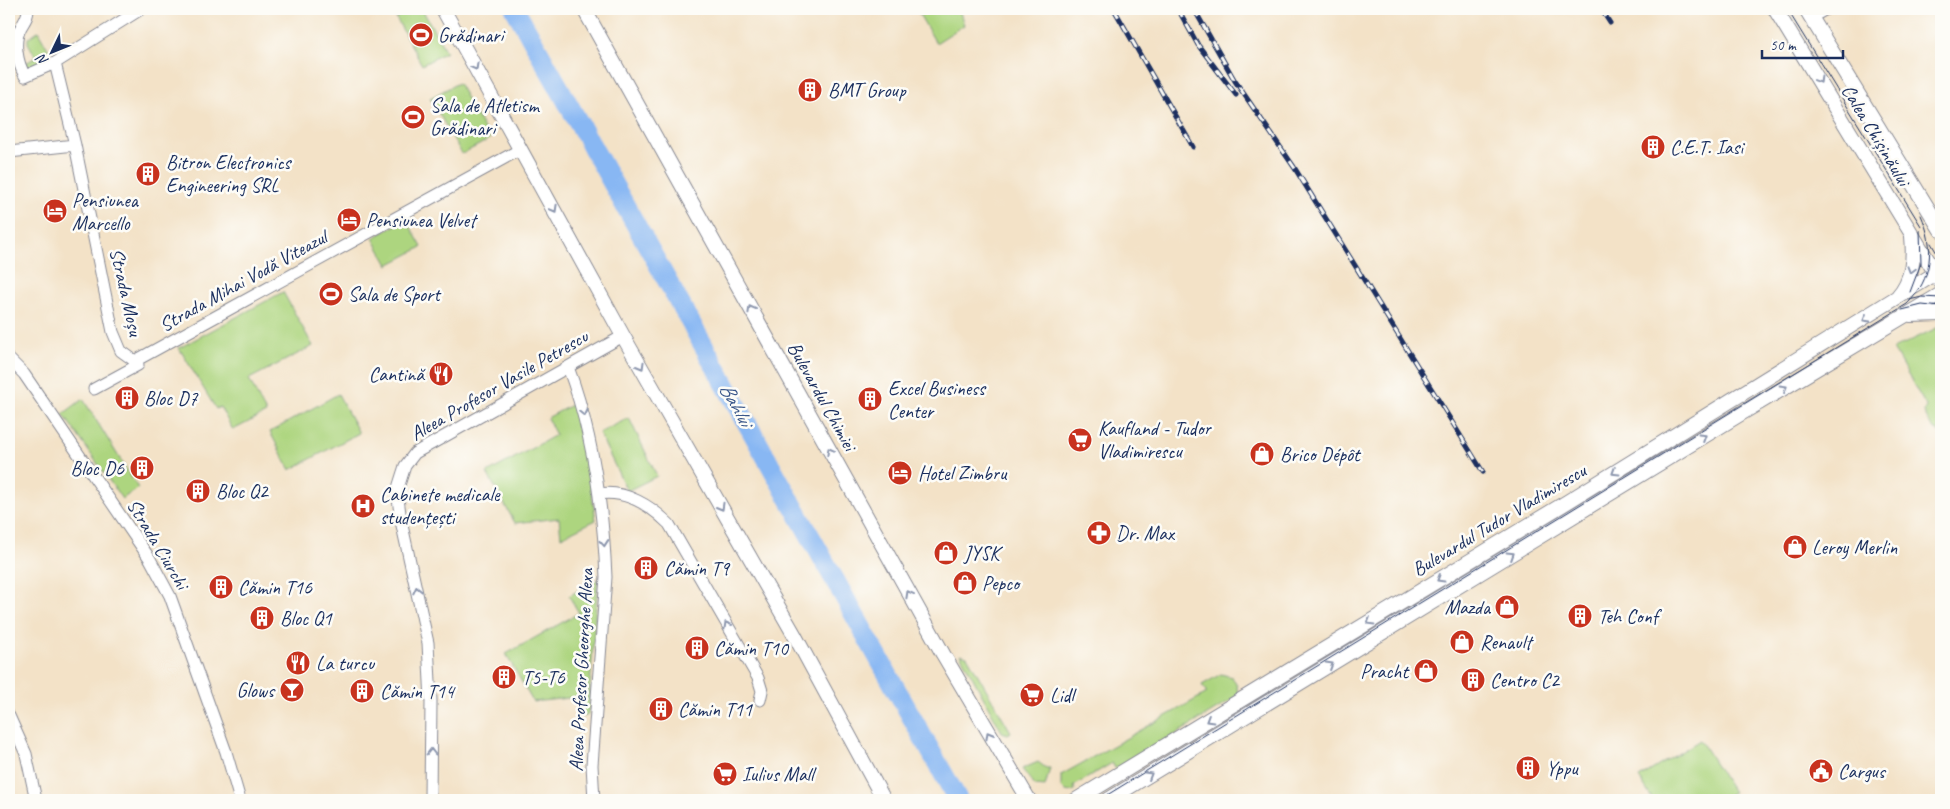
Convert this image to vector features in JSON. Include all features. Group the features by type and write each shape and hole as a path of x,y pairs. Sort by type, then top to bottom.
{"main road":[{"path":"443,9 623,336 795,636 884,800"},
{"name":"Bulevardul Chimiei","path":"584,9 938,646 1029,800"},
{"name":"Calea Chișinăului","path":"1775,9 1912,233 1940,275"},
{"name":"Calea Chișinăului","path":"1809,13 1941,230"},
{"path":"1893,301 1902,291 1914,263 1912,233"},
{"name":"Bulevardul Tudor Vladimirescu","path":"1076,800 1893,301 1940,275"},
{"name":"Bulevardul Tudor Vladimirescu","path":"1108,800 1941,294"},
{"path":"1902,317 1922,313 1941,314"}],"street":[{"path":"28,9 28,18 16,39 20,67 26,76 55,63 141,9"},
{"path":"1809,13 1826,9"},
{"name":"Strada Moșu","path":"55,63 75,145 113,332 121,351 135,361"},
{"path":"9,152 75,145"},
{"name":"Strada Mihai Vodă Viteazul","path":"94,389 138,365 135,361 521,149"},
{"name":"Aleea Profesor Vasile Petrescu","path":"430,800 431,701 428,643 401,521 397,491 400,478 415,453 623,336"},
{"name":"Strada Ciurchi","path":"9,359 24,374 150,558 166,589 189,646 226,752 240,800"},
{"name":"Aleea Profesor Gheorghe Alexa","path":"568,367 581,402 599,494 606,577 592,765 594,800"},
{"path":"599,494 620,493 656,512 669,524 758,678 762,691 760,700"},
{"path":"9,716 26,754 36,800"}],"green space":[{"name":"Grădinari","path":"411,9 422,9 446,52 422,65 396,18"},
{"path":"916,9 959,9 964,25 936,43"},
{"path":"38,31 51,54 29,68 26,63 36,57 28,43 28,38"},
{"path":"458,83 490,139 462,154 430,98"},
{"path":"406,219 422,247 388,265 373,238"},
{"path":"283,292 313,346 249,379 266,413 233,430 220,407 216,409 179,348"},
{"path":"1941,326 1941,433 1932,428 1924,413 1926,406 1893,349"},
{"path":"338,394 359,433 290,470 270,432"},
{"path":"83,399 138,488 122,499 63,414"},
{"path":"573,404 584,445 596,520 561,537 559,518 515,523 487,473 556,435 547,418"},
{"path":"629,418 657,476 627,491 599,433"},
{"path":"598,579 588,715 580,717 577,697 533,702 506,654 579,613 569,596"},
{"path":"960,654 967,656 1011,732 1008,734 1002,732"},
{"path":"1221,674 1232,677 1237,686 1238,696 1121,768 1115,768 1112,763 1074,786 1075,790 1071,792 1061,787 1061,775 1207,693 1202,685"},
{"path":"1700,740 1733,792 1719,800 1653,800 1639,778"},
{"path":"1038,762 1046,768 1050,768 1045,787 1035,786 1022,769"}],"waterway":[{"name":"Bahlui","path":"515,9 958,800"}],"tram line":[{"path":"1787,9 1921,226"},
{"path":"1099,800 1907,304 1922,284 1929,262 1928,238 1921,215"},
{"path":"1910,292 1921,263 1920,230"},
{"path":"1931,243 1941,260"},
{"path":"1909,300 1922,297 1941,298"},
{"path":"1902,310 1922,305 1941,307"}],"railway":[{"path":"1114,9 1193,147"},
{"path":"1178,9 1198,45 1236,95"},
{"path":"1194,9 1235,81 1294,167 1483,472"},
{"path":"1601,9 1610,23"}],"place":[{"name":"Grădinari","path":"421,35"},
{"name":"BMT Group","path":"810,90"},
{"name":"Sala de Atletism Grădinari","path":"413,117"},
{"name":"C.E.T. Iasi","path":"1653,147"},
{"name":"Bitron Electronics Engineering SRL","path":"148,174"},
{"name":"Pensiunea Marcello","path":"55,211"},
{"name":"Pensiunea Velvet","path":"349,220"},
{"name":"Sala de Sport","path":"331,294"},
{"name":"Cantină","path":"441,374"},
{"name":"Bloc D7","path":"127,398"},
{"name":"Excel Business Center","path":"870,399"},
{"name":"Kaufland - Tudor Vladimirescu","path":"1080,440"},
{"name":"Brico Dépôt","path":"1262,454"},
{"name":"Bloc D6","path":"142,468"},
{"name":"Hotel Zimbru","path":"900,473"},
{"name":"Bloc Q2","path":"198,491"},
{"name":"Cabinete medicale studențești","path":"363,506"},
{"name":"Dr. Max","path":"1099,533"},
{"name":"Leroy Merlin","path":"1795,547"},
{"name":"JYSK","path":"946,553"},
{"name":"Cămin T9","path":"646,568"},
{"name":"Pepco","path":"965,583"},
{"name":"Cămin T16","path":"221,587"},
{"name":"Mazda","path":"1507,607"},
{"name":"Teh Conf","path":"1580,616"},
{"name":"Bloc Q1","path":"262,618"},
{"name":"Renault","path":"1462,642"},
{"name":"Cămin T10","path":"697,648"},
{"name":"La turcu","path":"298,663"},
{"name":"Pracht","path":"1426,671"},
{"name":"T5-T6","path":"504,677"},
{"name":"Centro C2","path":"1473,680"},
{"name":"Glows","path":"292,690"},
{"name":"Cămin T14","path":"362,691"},
{"name":"Lidl","path":"1032,695"},
{"name":"Cămin T11","path":"661,709"},
{"name":"Yppu","path":"1528,768"},
{"name":"Cargus","path":"1821,771"},
{"name":"Iulius Mall","path":"725,774"}]}
